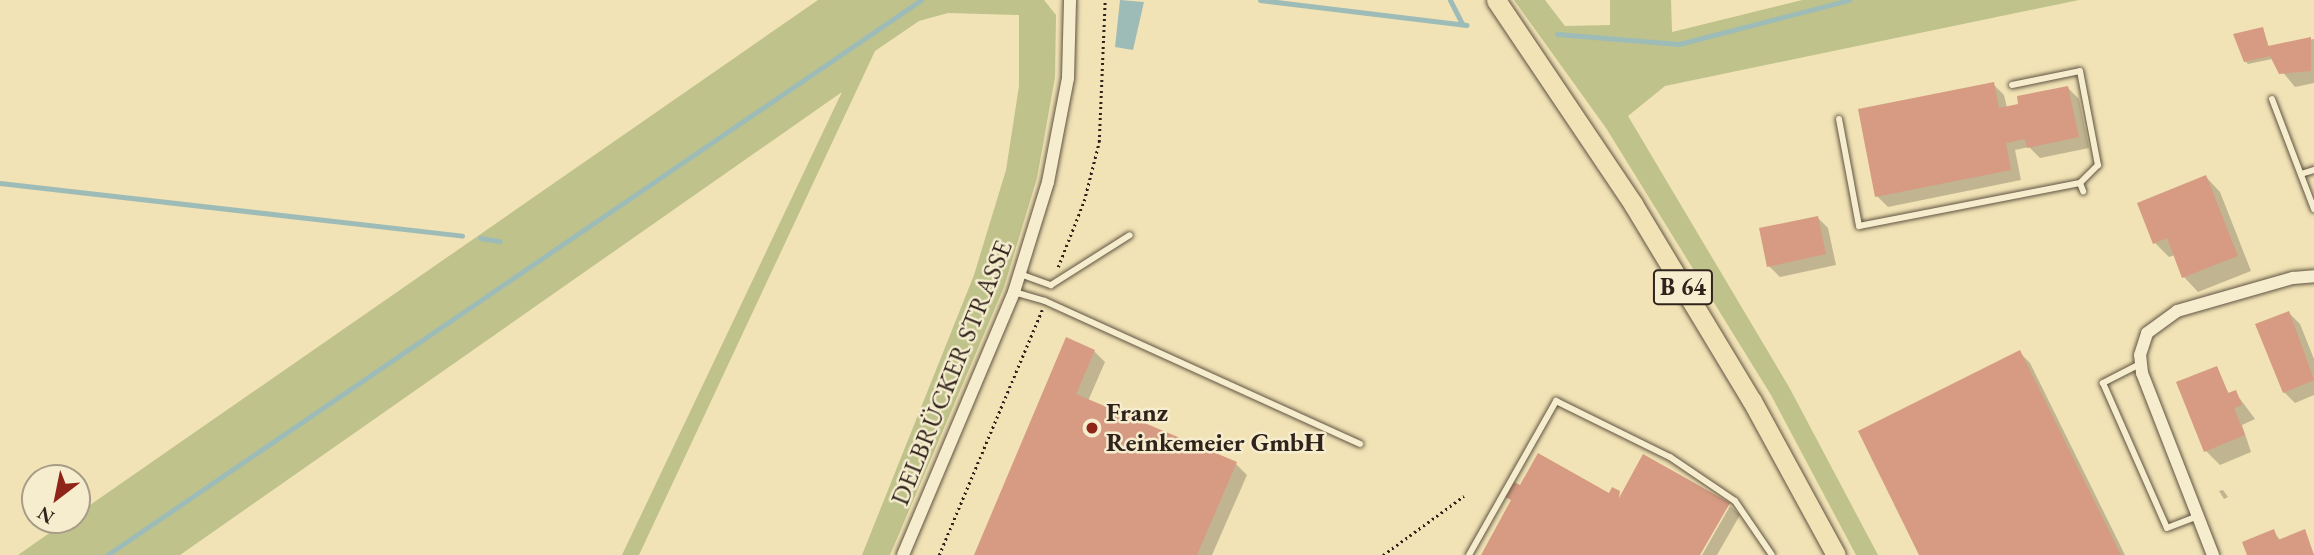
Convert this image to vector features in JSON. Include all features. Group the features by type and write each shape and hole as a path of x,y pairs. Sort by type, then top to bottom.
{"main road":[{"name":"B 64","path":"1496,0 1633,204 1752,401 1836,555"}],"street":[{"name":"DELBRÜCKER STRASSE","path":"903,555 1014,292 1048,182 1068,78 1070,0"},
{"path":"2213,555 2141,363 2147,334 2177,311 2293,278 2314,276"}],"lane":[{"path":"1839,119 1859,226 2082,187 2098,165 2080,71 2011,85"},
{"path":"2272,99 2314,209"},
{"path":"2301,174 2314,170"},
{"path":"1020,274 1051,285 1130,235"},
{"path":"1014,292 1045,301 1360,444"},
{"path":"2141,363 2103,383 2167,528 2198,516"},
{"path":"1469,555 1556,401 1670,457 1735,500 1772,555"}],"path":[{"path":"1383,555 1464,496"}],"green space":[{"path":"818,0 1044,0 1056,15 1055,77 1037,178 1004,287 890,555 862,555 974,275 1006,170 1019,86 1019,15 948,13 919,21 875,51 639,555 622,555 842,92 180,555 18,555 48,534 91,534 91,504"},
{"path":"1514,0 1545,0 1565,26 1610,25 1610,0 1671,0 1672,32 1802,0 2079,0 1665,86 1628,116 1789,387 1878,555 1856,555 1771,395 1606,128"}],"water":[{"path":"1120,0 1144,2 1133,50 1115,47"}],"building":[{"path":"2263,27 2268,46 2311,37 2311,71 2279,74 2270,56 2244,62 2233,34"},
{"path":"1994,82 1999,108 2018,104 2017,96 2068,86 2079,137 2027,148 2025,139 2006,143 2011,170 1875,197 1858,109"},
{"path":"2206,175 2238,256 2182,278 2167,238 2153,244 2137,203"},
{"path":"1818,216 1826,254 1767,267 1759,228"},
{"path":"2289,311 2314,380 2283,393 2255,324"},
{"name":"Franz Reinkemeier GmbH","path":"1066,337 1095,350 1076,394 1237,462 1197,555 974,555"},
{"path":"2020,350 2121,555 1919,555 1858,431"},
{"path":"2217,366 2228,393 2236,390 2242,405 2234,408 2245,435 2204,452 2176,382"},
{"path":"1538,453 1609,493 1612,487 1620,491 1619,498 1643,454 1730,503 1700,555 1481,555 1511,500 1505,497 1514,482 1520,485"},
{"path":"2274,529 2278,540 2305,529 2314,555 2247,555 2242,542"}],"waterway":[{"path":"107,555 921,0"},
{"path":"1260,0 1466,25"},
{"path":"1450,0 1462,24"},
{"path":"1557,34 1679,44 1849,0"},
{"path":"0,183 462,236"},
{"path":"480,238 500,241"}],"place":[{"name":"Franz Reinkemeier GmbH","path":"1092,428"}]}
